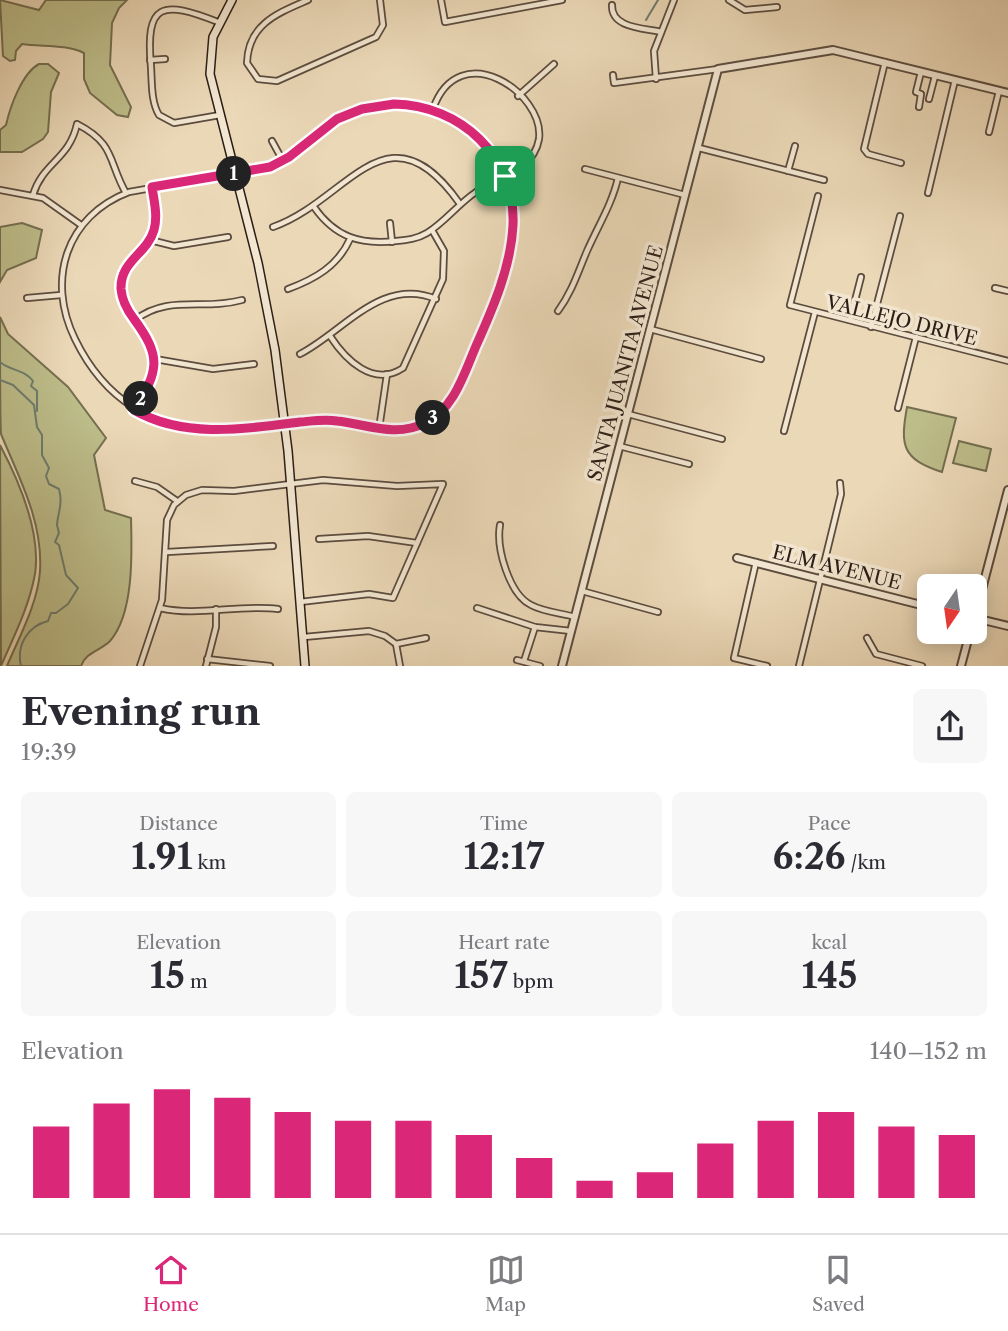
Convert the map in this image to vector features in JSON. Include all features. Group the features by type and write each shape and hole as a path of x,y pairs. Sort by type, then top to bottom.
{"main road":[{"path":"232,0 218,22 210,64 266,301 286,424 306,666"}],"street":[{"path":"309,0 272,16 254,35 247,63 258,79 277,80 376,37 383,25 380,0"},
{"path":"441,0 445,22 562,0"},
{"path":"656,79 653,58 674,0"},
{"path":"729,0 745,10 777,7"},
{"path":"612,5 613,15 619,21 661,32"},
{"path":"218,22 186,8 165,9 149,26 154,103 162,118 177,122 220,115"},
{"path":"613,75 614,83 656,79 833,50 1008,93"},
{"path":"150,60 165,59"},
{"path":"885,62 864,149 868,154 901,163"},
{"path":"518,96 554,64"},
{"name":"SANTA JUANITA AVENUE","path":"562,666 718,69"},
{"path":"919,107 921,94 916,92 921,71"},
{"path":"314,207 331,227 350,239 371,243 416,238 432,230 460,204 528,162 539,139 534,114 500,79 475,74 457,78 447,85 433,109"},
{"path":"929,99 936,75"},
{"path":"928,193 955,80"},
{"path":"989,132 999,91"},
{"path":"394,104 433,109 453,118 475,135 494,156 505,176 513,212 510,248 494,306 455,394 442,411 422,425 401,430 379,429 336,420 213,429 159,421 134,410 113,392 84,355 69,326 61,295 64,260 81,225 98,208 126,193 235,173 283,161 329,124 362,109 394,104"},
{"path":"33,195 44,172 69,148 77,124 91,132 108,149 126,193"},
{"path":"272,141 283,161"},
{"path":"788,171 795,146"},
{"path":"699,148 824,180"},
{"path":"273,227 314,207 356,171 378,161 395,159 418,162 434,172 460,204"},
{"path":"585,169 686,195"},
{"path":"558,311 572,293 588,249 613,197 618,178"},
{"path":"134,410 151,383 155,359 150,343 122,298 122,279 129,262 150,240 156,217 152,187"},
{"path":"0,190 33,195 54,205 81,225"},
{"name":"VALLEJO DRIVE","path":"818,196 790,304 1008,361"},
{"path":"872,327 900,216"},
{"path":"390,223 392,242"},
{"path":"330,336 351,364 387,374 400,370 407,363 443,279 445,259 441,243 432,230"},
{"path":"150,240 170,246 228,237"},
{"path":"288,289 315,278 332,265 350,239"},
{"path":"850,320 861,277"},
{"path":"995,288 1008,291"},
{"path":"300,355 383,298 420,294 436,299"},
{"path":"27,298 61,295"},
{"path":"135,320 162,305 212,306 242,300"},
{"path":"784,431 815,312"},
{"path":"650,329 761,359"},
{"path":"898,408 916,337"},
{"path":"155,359 212,369 254,364"},
{"path":"379,429 387,374"},
{"path":"628,414 722,439"},
{"path":"620,446 689,464"},
{"path":"140,666 160,608 167,552 167,520 177,501 197,491 234,491 335,480 380,485 443,484 393,598 373,594 300,602"},
{"path":"135,481 157,487 177,501"},
{"path":"799,666 841,494 840,483"},
{"path":"986,574 1008,491"},
{"path":"500,525 498,551 521,597 531,605 575,617"},
{"path":"319,539 368,536 417,543"},
{"path":"167,552 273,546"},
{"name":"ELM AVENUE","path":"737,558 917,604"},
{"path":"756,562 734,658 767,666"},
{"path":"582,591 658,612"},
{"path":"160,608 179,612 278,609"},
{"path":"477,608 535,627 571,631"},
{"path":"206,666 216,627 216,609"},
{"path":"987,620 1008,626"},
{"path":"524,661 535,627"},
{"path":"304,637 369,631 385,636 396,644 400,666"},
{"path":"396,644 426,638"},
{"path":"867,638 877,654 922,666"},
{"path":"961,666 967,644"},
{"path":"207,659 270,666"},
{"path":"517,660 540,666"}],"green space":[{"path":"0,0 39,10 46,0 127,0 119,8 112,23 110,65 131,107 128,117 117,115 90,93 84,79 84,53 62,47 22,44 16,51 15,60 10,61 3,56"},
{"path":"39,64 48,64 59,73 51,92 48,132 43,139 22,152 0,152 0,130 6,125 22,83"},
{"path":"22,223 42,230 36,258 7,270 0,282 0,227"},
{"path":"0,317 8,334 68,387 106,438 94,455 105,510 131,518 130,582 124,615 110,641 83,661 81,666 7,666 36,595 40,553 34,517 1,434"},
{"path":"907,407 956,418 942,472 919,462 907,449 904,432"},
{"path":"959,441 991,449 986,471 953,463"},
{"path":"0,445 27,508 36,558 29,598 1,666"}],"waterway":[{"path":"646,20 658,0"},
{"path":"0,362 33,381 31,386 37,391 37,411"},
{"path":"0,380 13,385 34,405 37,427 42,435 42,455 49,468 46,476 49,484 59,489 60,494 57,525 59,533 55,542 59,545 66,575 78,588 68,604 56,613 51,613 48,621 29,632 20,651 21,666"}],"route":[{"path":"382,104 414,105 433,109 460,122 487,146 505,176 513,224 510,248 497,296 455,394 442,411 428,422 415,428 394,431 326,420 224,430 169,424 134,410 151,383 155,359 147,337 128,312 121,286 126,268 146,245 155,229 152,187 270,167 296,152 337,119 382,104"}]}
